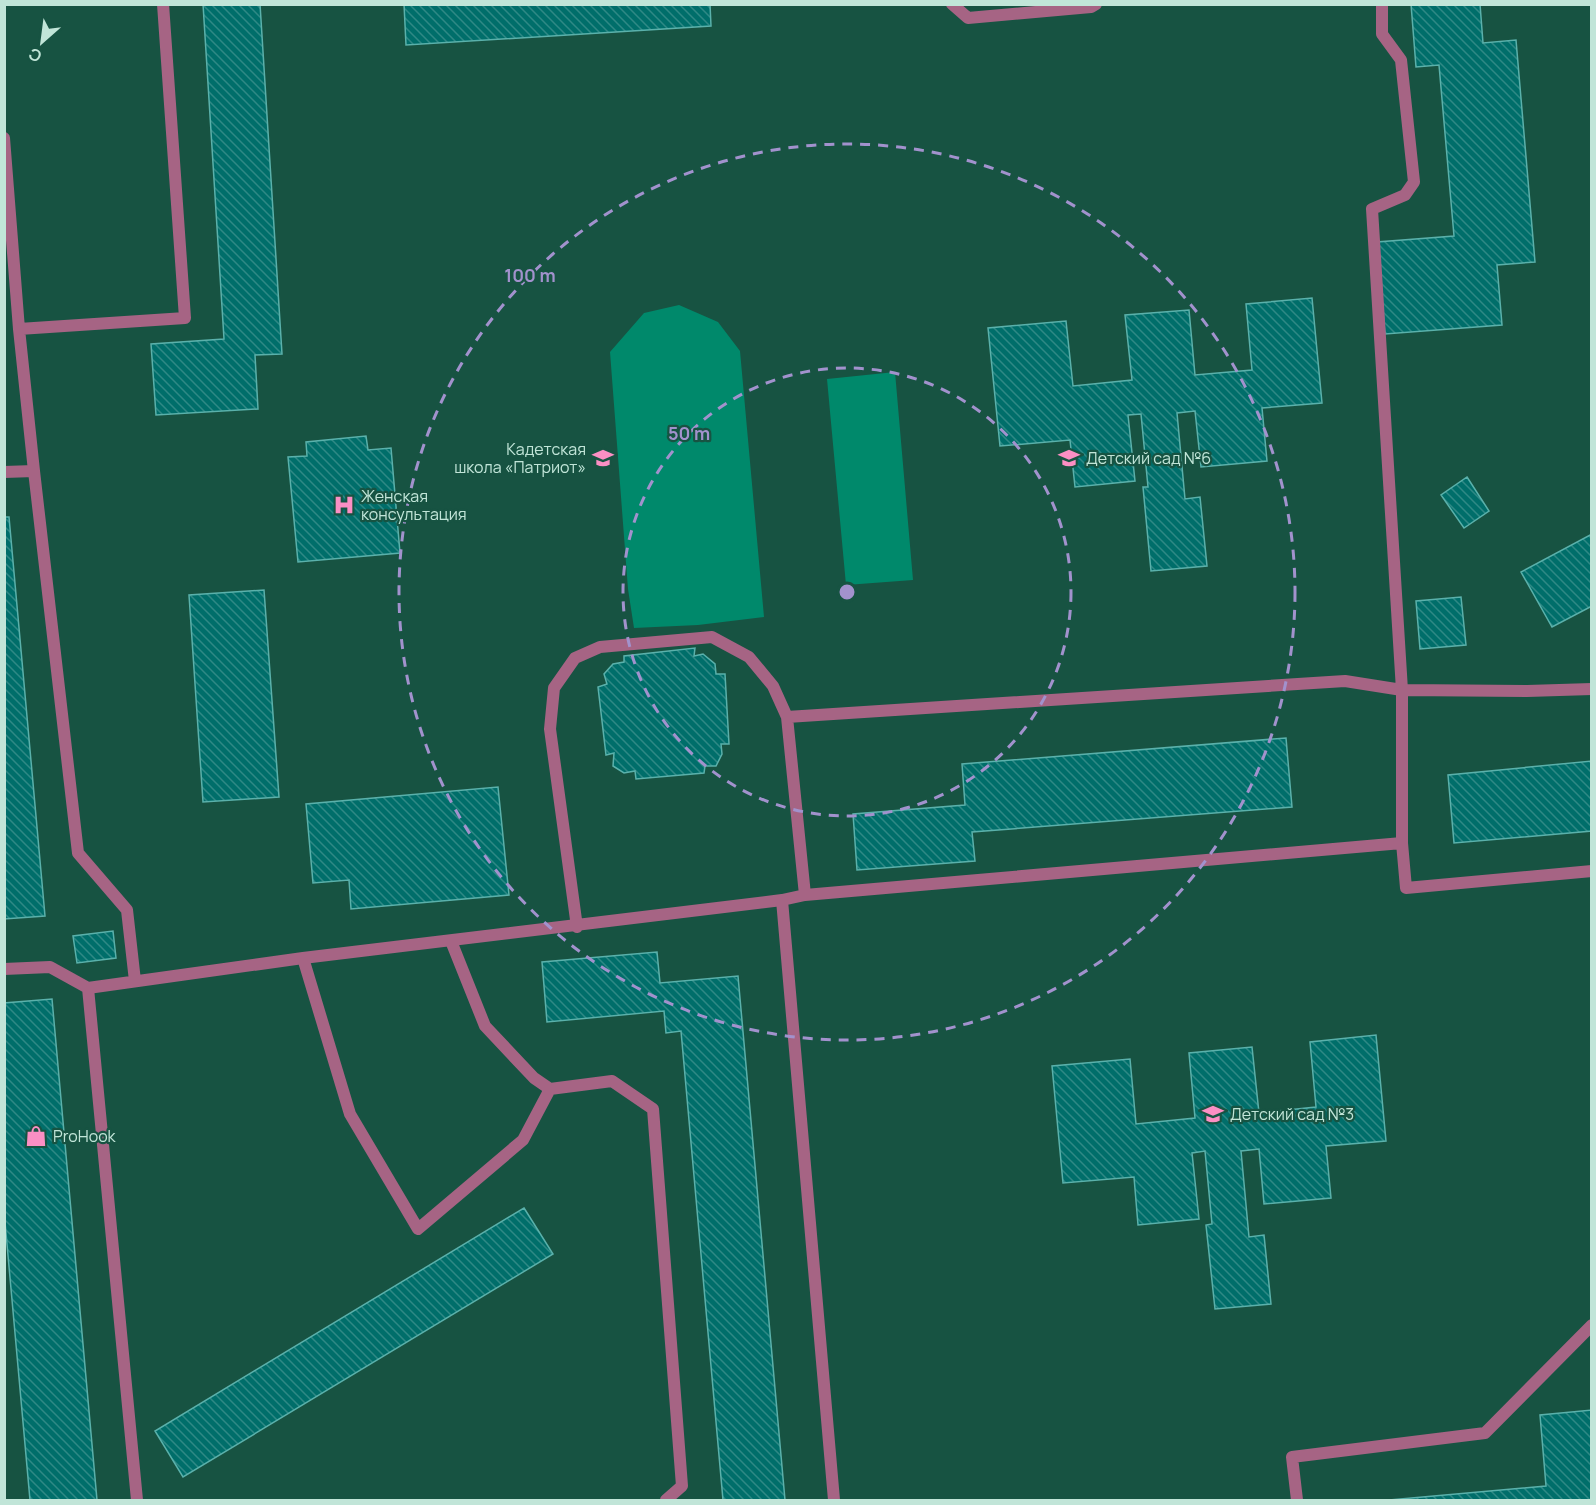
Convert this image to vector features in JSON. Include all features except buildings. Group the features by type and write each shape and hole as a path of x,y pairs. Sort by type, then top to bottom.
{"lane":[{"path":"19,329 185,318 163,4"},
{"path":"952,4 968,18 1091,7 1096,4"},
{"path":"1382,4 1382,34 1401,60 1414,182 1405,195 1372,209 1402,690 1402,843 1406,888 1592,871"},
{"path":"4,138 19,329 78,853 127,910 135,981"},
{"path":"4,472 34,471"},
{"path":"577,927 550,729 554,688 575,658 600,647 712,637 748,657 773,686 787,717 805,895"},
{"path":"787,717 1345,681 1402,690 1527,691 1592,688"},
{"path":"4,969 50,967 88,988 303,958 577,927 805,895 1402,843"},
{"path":"782,900 834,1500"},
{"path":"451,941 485,1026 534,1078 550,1089 612,1081 653,1109 682,1485 666,1500"},
{"path":"303,958 350,1114 418,1229 523,1140 550,1089"},
{"path":"88,988 137,1500"},
{"path":"1297,1500 1292,1457 1485,1433 1592,1325"}],"green space":[{"path":"679,305 718,322 740,351 764,617 698,625 634,628 628,589 610,352 644,313"},
{"path":"895,372 913,580 846,585 827,379"}],"place":[{"name":"Кадетская школа «Патриот»","path":"603,458"},
{"name":"Детский сад №6","path":"1069,458"},
{"name":"Женская консультация","path":"344,505"},
{"name":"Детский сад №3","path":"1213,1114"},
{"name":"ProHook","path":"36,1136"}]}
